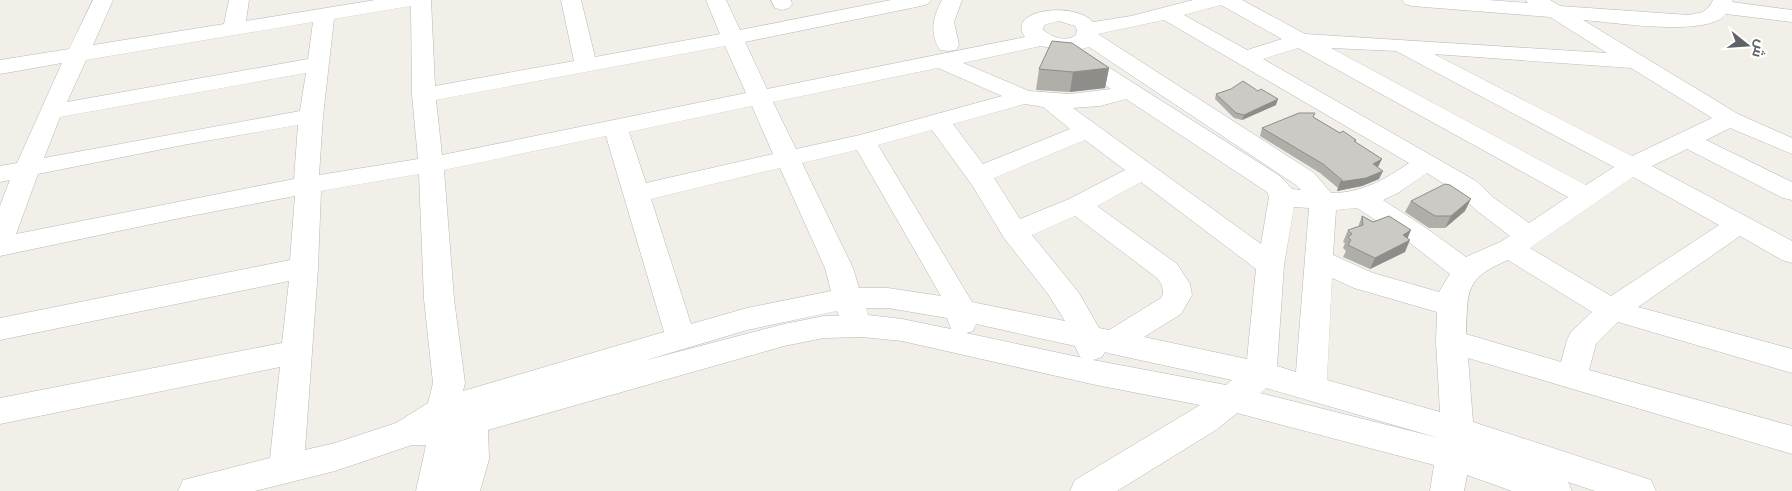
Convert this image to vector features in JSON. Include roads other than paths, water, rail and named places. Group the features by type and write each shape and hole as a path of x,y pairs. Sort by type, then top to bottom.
{"street":[{"path":"103,0 26,169 1,237 185,208 307,179 376,172 430,157 944,53 1047,26 1083,22 1131,22 1177,6 1217,0"},
{"path":"234,28 239,0"},
{"path":"0,67 413,0"},
{"path":"421,0 424,95 439,299 455,410 472,457 463,491"},
{"path":"571,0 586,66"},
{"path":"716,0 839,268 852,312"},
{"path":"424,95 732,38 862,6 921,0"},
{"path":"944,53 942,29 945,14 952,0"},
{"path":"1227,0 1588,197"},
{"path":"1412,0 1545,5 1674,21 1704,19 1715,15 1723,4 1792,16"},
{"path":"1639,0 1704,19"},
{"path":"1545,5 1730,119 1792,147"},
{"path":"1177,6 1244,58 1467,187 1485,204 1519,243 1612,310 1792,361"},
{"path":"286,470 295,352 304,268 311,116 324,14"},
{"path":"1047,26 1076,43 1083,22"},
{"path":"1083,22 1305,179 1319,194 1323,201 1312,389"},
{"path":"1047,26 1129,90 1271,182 1278,188 1282,196 1278,228 1270,265 1261,374 1204,421 1087,491"},
{"path":"1244,58 1301,40 1634,61"},
{"path":"1400,45 1632,166 1792,254"},
{"path":"944,53 1024,97 1050,101 1077,102 1110,98 1129,90"},
{"path":"51,112 319,64"},
{"path":"430,157 616,128 757,91"},
{"path":"635,194 864,140 1024,97"},
{"path":"1050,101 1270,265"},
{"path":"0,174 184,138 311,116"},
{"path":"1447,491 1455,443 1451,341 1453,293 1466,271 1480,261 1519,243 1632,166 1730,119"},
{"path":"938,121 979,176 1014,232 1053,278 1100,340 1096,373"},
{"path":"616,128 681,339"},
{"path":"979,176 1088,130"},
{"path":"1686,139 1792,192"},
{"path":"864,140 947,281 960,310 963,342"},
{"path":"1282,196 1348,202 1362,199 1389,189 1426,162"},
{"path":"1014,232 1078,205 1142,171"},
{"path":"1362,199 1416,234 1466,271"},
{"path":"1078,205 1167,272 1176,284 1178,295 1171,306 1100,340"},
{"path":"1570,377 1579,356 1582,340 1612,310 1738,225"},
{"path":"1319,260 1364,281 1452,306"},
{"path":"0,329 231,281 304,268"},
{"path":"455,410 632,376 784,335 824,328 852,312 888,298 960,310 1261,374 1312,389 1455,443 1556,491"},
{"path":"195,491 335,457 406,433 455,410 747,319 852,312 902,330 1096,373 1233,398 1455,443 1639,491"},
{"path":"1451,341 1792,440"},
{"path":"0,411 295,352"},
{"path":"433,491 455,410"}]}
